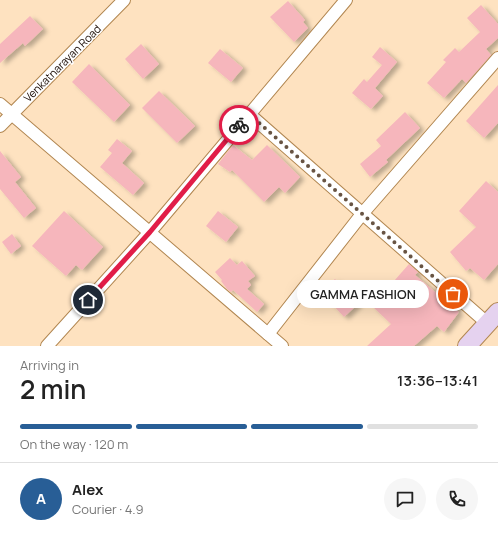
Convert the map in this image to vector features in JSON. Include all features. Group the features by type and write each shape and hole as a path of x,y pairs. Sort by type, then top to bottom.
{"main road":[{"path":"467,346 492,317"}],"street":[{"name":"Venkatnarayan Road","path":"0,126 124,0"},
{"path":"47,346 150,232 346,0"},
{"path":"268,334 362,214 498,58"},
{"path":"0,104 282,346"},
{"path":"249,114 362,214 492,317"}],"building":[{"path":"288,1 305,20 303,22 308,28 294,42 270,17"},
{"path":"481,5 498,24 498,38 486,49 491,55 466,83 462,79 444,98 427,83 446,62 443,60 455,48 459,52 480,32 467,18"},
{"path":"30,16 43,29 25,46 23,43 0,63 0,44"},
{"path":"141,44 159,64 143,79 125,59"},
{"path":"380,47 397,62 375,88 383,96 371,109 352,93 364,79 367,82 382,65 372,57"},
{"path":"220,49 243,68 231,82 208,63"},
{"path":"89,64 130,105 114,122 72,82"},
{"path":"498,85 498,123 484,138 466,121"},
{"path":"159,91 195,126 177,143 142,108"},
{"path":"405,112 420,128 386,160 388,162 370,177 360,164 381,146 376,140"},
{"path":"117,139 132,151 122,163 144,183 133,195 100,167 112,153 108,150"},
{"path":"233,145 252,160 267,145 300,177 285,193 279,187 264,202 232,170 230,172 218,164"},
{"path":"0,151 21,177 15,182 36,208 24,218 0,189"},
{"path":"486,181 498,192 498,264 484,280 470,268 466,271 450,252 476,227 459,211"},
{"path":"64,211 103,247 82,270 76,265 66,276 32,246"},
{"path":"218,211 238,227 226,242 206,226"},
{"path":"12,234 21,246 11,254 2,242"},
{"path":"230,258 237,265 242,261 255,276 248,281 251,285 247,289 264,304 257,312 233,290 231,292 227,289 215,272"},
{"path":"409,264 418,272 415,275 459,312 444,332 437,326 414,346 367,346 391,324 372,306"},
{"path":"335,279 358,304 344,317 321,292"}],"way so far":[{"path":"239,125 249,114 453,294"}],"place":[{"name":"GAMMA FASHION","path":"453,294"}],"route":[{"path":"88,300 150,232 239,125"}]}
